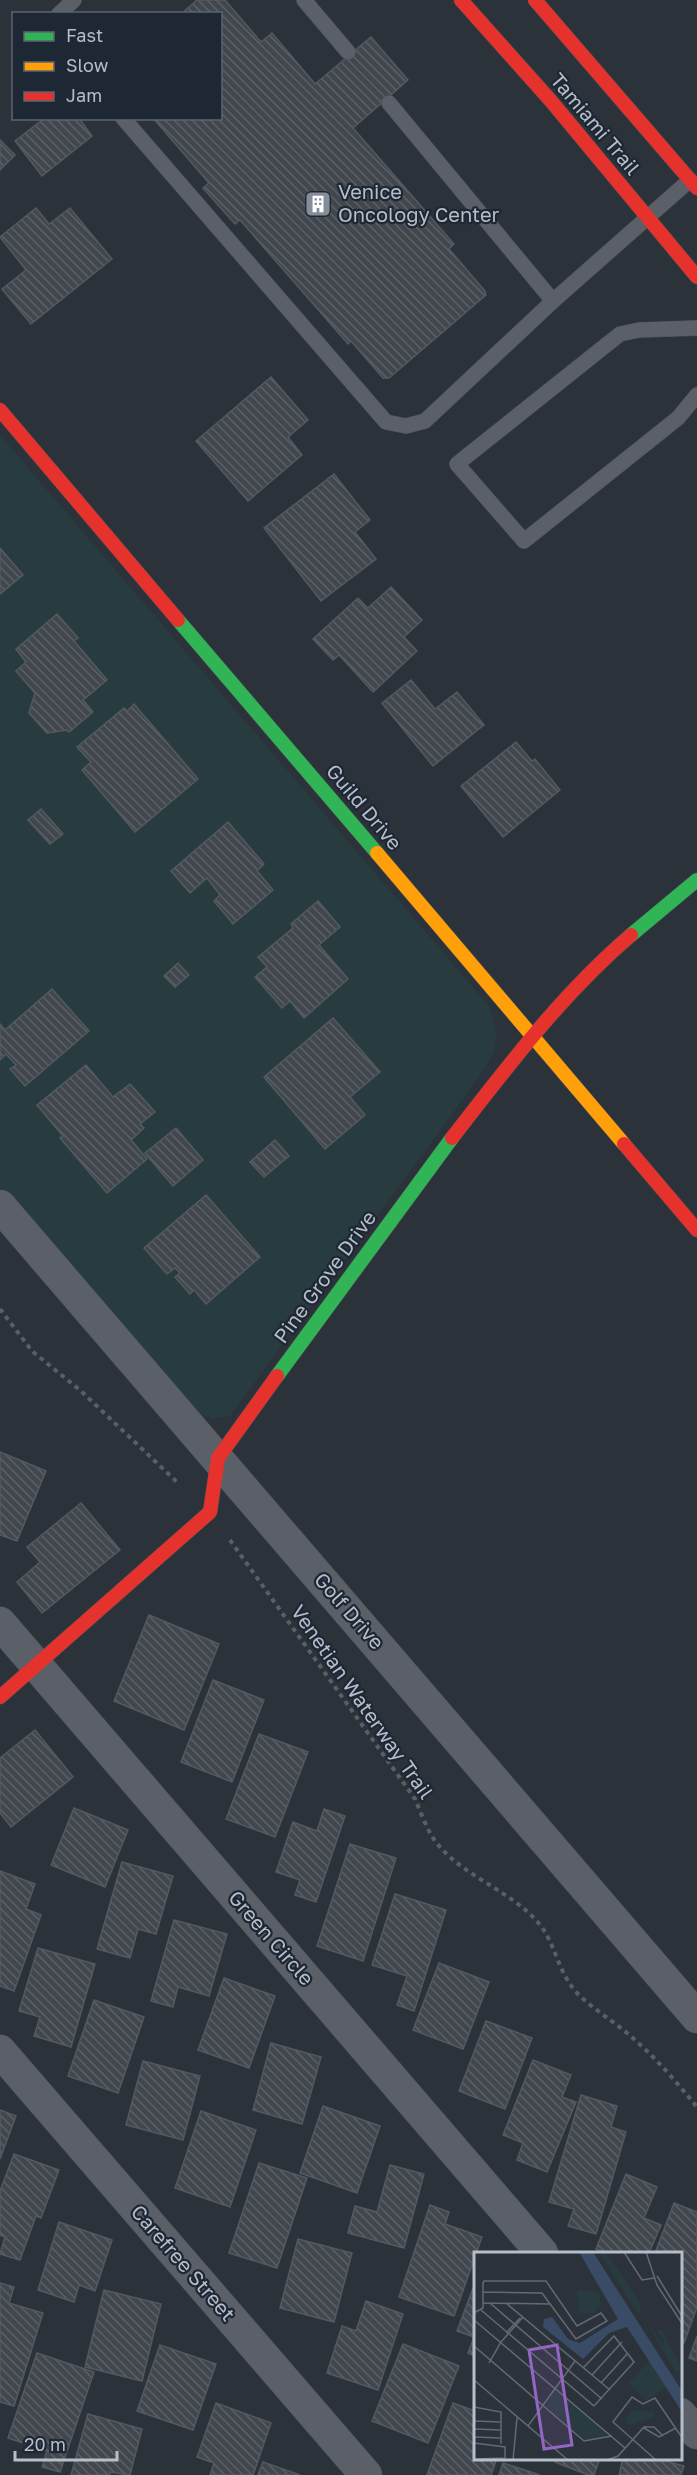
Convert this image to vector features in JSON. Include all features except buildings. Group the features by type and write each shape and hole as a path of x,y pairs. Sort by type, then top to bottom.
{"street":[{"name":"Tamiami Trail","path":"461,0 551,101 697,277"},
{"name":"Tamiami Trail","path":"535,0 694,184"},
{"name":"Guild Drive","path":"0,410 697,1230"},
{"name":"Pine Grove Drive","path":"210,1512 218,1458 414,1187 531,1036 603,959 697,880"},
{"name":"Golf Drive","path":"0,1206 697,2017"},
{"path":"0,1697 210,1512"},
{"name":"Green Circle","path":"0,1623 541,2252"},
{"name":"Carefree Street","path":"0,2050 366,2475"},
{"path":"682,2415 697,2433"}],"lane":[{"path":"61,12 74,0"},
{"path":"304,0 348,52"},
{"path":"389,103 553,301"},
{"path":"125,120 386,422 406,426 424,421 553,301 648,217 694,184"},
{"path":"697,328 639,330 620,334 457,464 524,541 678,418 697,395"}],"path":[{"name":"Venetian Waterway Trail","path":"0,1309 32,1351 81,1391 210,1512 415,1799 425,1823 439,1846 471,1873 499,1891 540,1926 550,1942 555,1958 578,1993 638,2042 697,2107"}],"green space":[{"path":"0,435 489,1006 496,1031 494,1049 480,1076 230,1416 210,1418 191,1410 0,1188"}],"traffic: fast":[{"path":"178,620 377,853"},
{"path":"631,935 697,880"},
{"path":"277,1376 452,1138"}],"traffic: slow":[{"path":"377,853 624,1144"}],"traffic: jam":[{"path":"461,0 551,101 697,277"},
{"path":"535,0 697,188"},
{"path":"0,410 178,620"},
{"path":"452,1138 559,1006 631,935"},
{"path":"624,1144 697,1230"},
{"path":"0,1697 210,1512 218,1458 277,1376"}],"place":[{"name":"Venice Oncology Center","path":"318,204"}]}
